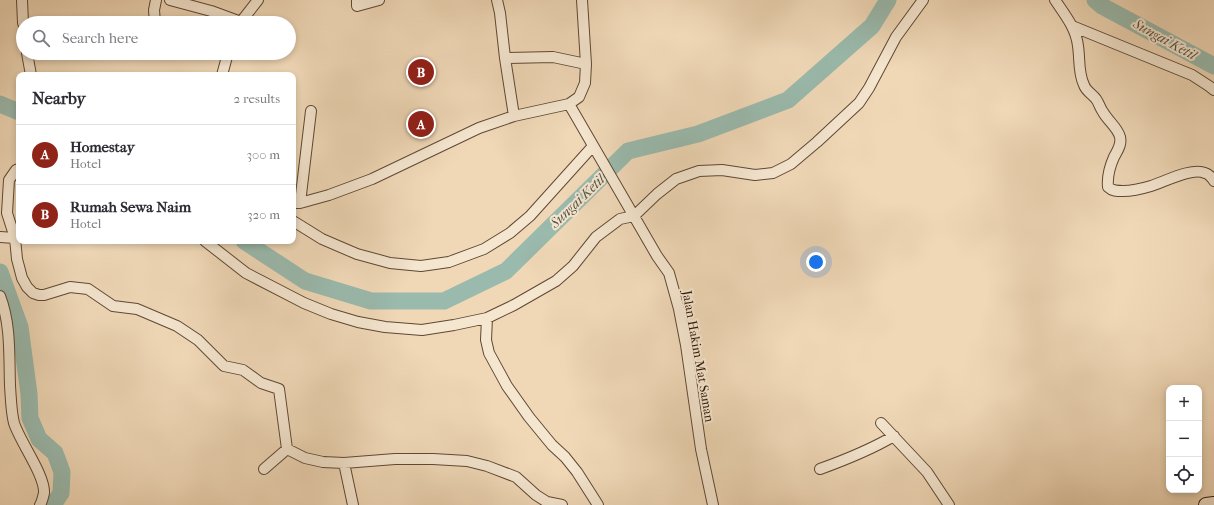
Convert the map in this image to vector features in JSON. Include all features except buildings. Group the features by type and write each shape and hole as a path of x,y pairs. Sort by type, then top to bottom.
{"main road":[{"path":"1206,505 1214,504"}],"street":[{"path":"22,0 23,16"},
{"path":"155,16 154,10 156,0"},
{"path":"170,0 224,16"},
{"path":"245,16 258,0"},
{"path":"357,0 357,6 379,0"},
{"path":"497,0 514,116"},
{"path":"311,111 296,203 329,195 372,179 478,128 514,116 569,104 579,96 585,83 586,64 582,0"},
{"path":"209,244 246,273 304,303 331,314 358,322 385,327 422,330 487,318 514,305 556,280 573,266 596,237 620,219 634,216 676,178 699,171 722,170 755,175 772,173 791,164 859,103 869,88 896,37 923,0"},
{"path":"1055,0 1072,26 1078,45 1084,88 1096,99 1102,111 1118,132 1120,138 1121,142 1119,149 1114,157 1108,177 1108,187 1115,191 1139,189 1184,174 1195,172 1204,172 1214,181"},
{"path":"1072,26 1192,75 1214,90"},
{"path":"505,58 553,57 586,64"},
{"path":"28,60 30,72"},
{"path":"223,72 226,60"},
{"name":"Jalan Hakim Mat Saman","path":"569,104 657,256 669,273 675,291 686,345 701,449 713,505"},
{"path":"296,223 322,239 358,254 390,263 421,266 449,262 484,249 510,233 530,216 593,146"},
{"path":"16,170 9,180 7,212 15,238 17,259 22,278 33,294 44,295 70,287 88,290 113,306 137,309 177,326 198,340 224,366 243,370 261,383 279,389 287,449"},
{"path":"2,237 15,238"},
{"path":"0,296 4,305 8,323 12,411 14,423 41,481 44,492 40,505"},
{"path":"487,318 486,340 489,353 507,386 529,417 577,472 598,505"},
{"path":"881,423 927,472 949,505"},
{"path":"820,469 854,457 894,436"},
{"path":"287,449 305,458 323,462 344,463 395,459 468,461 487,466 516,477 536,495 547,502 562,505"},
{"path":"264,469 287,449"},
{"path":"344,463 353,505"}],"waterway":[{"name":"Sungai Ketil","path":"249,244 305,281 371,301 444,301 506,271 628,151 698,134 788,100 872,26 888,0"},
{"name":"Sungai Ketil","path":"1095,0 1102,6 1214,66"},
{"name":"Sungai Ketil","path":"0,104 16,111"},
{"path":"0,272 20,327 29,394 30,418 39,439 55,453 62,472 61,493 53,505"}],"place":[{"name":"Rumah Sewa Naim","path":"421,72"},
{"name":"Homestay","path":"421,124"}]}
